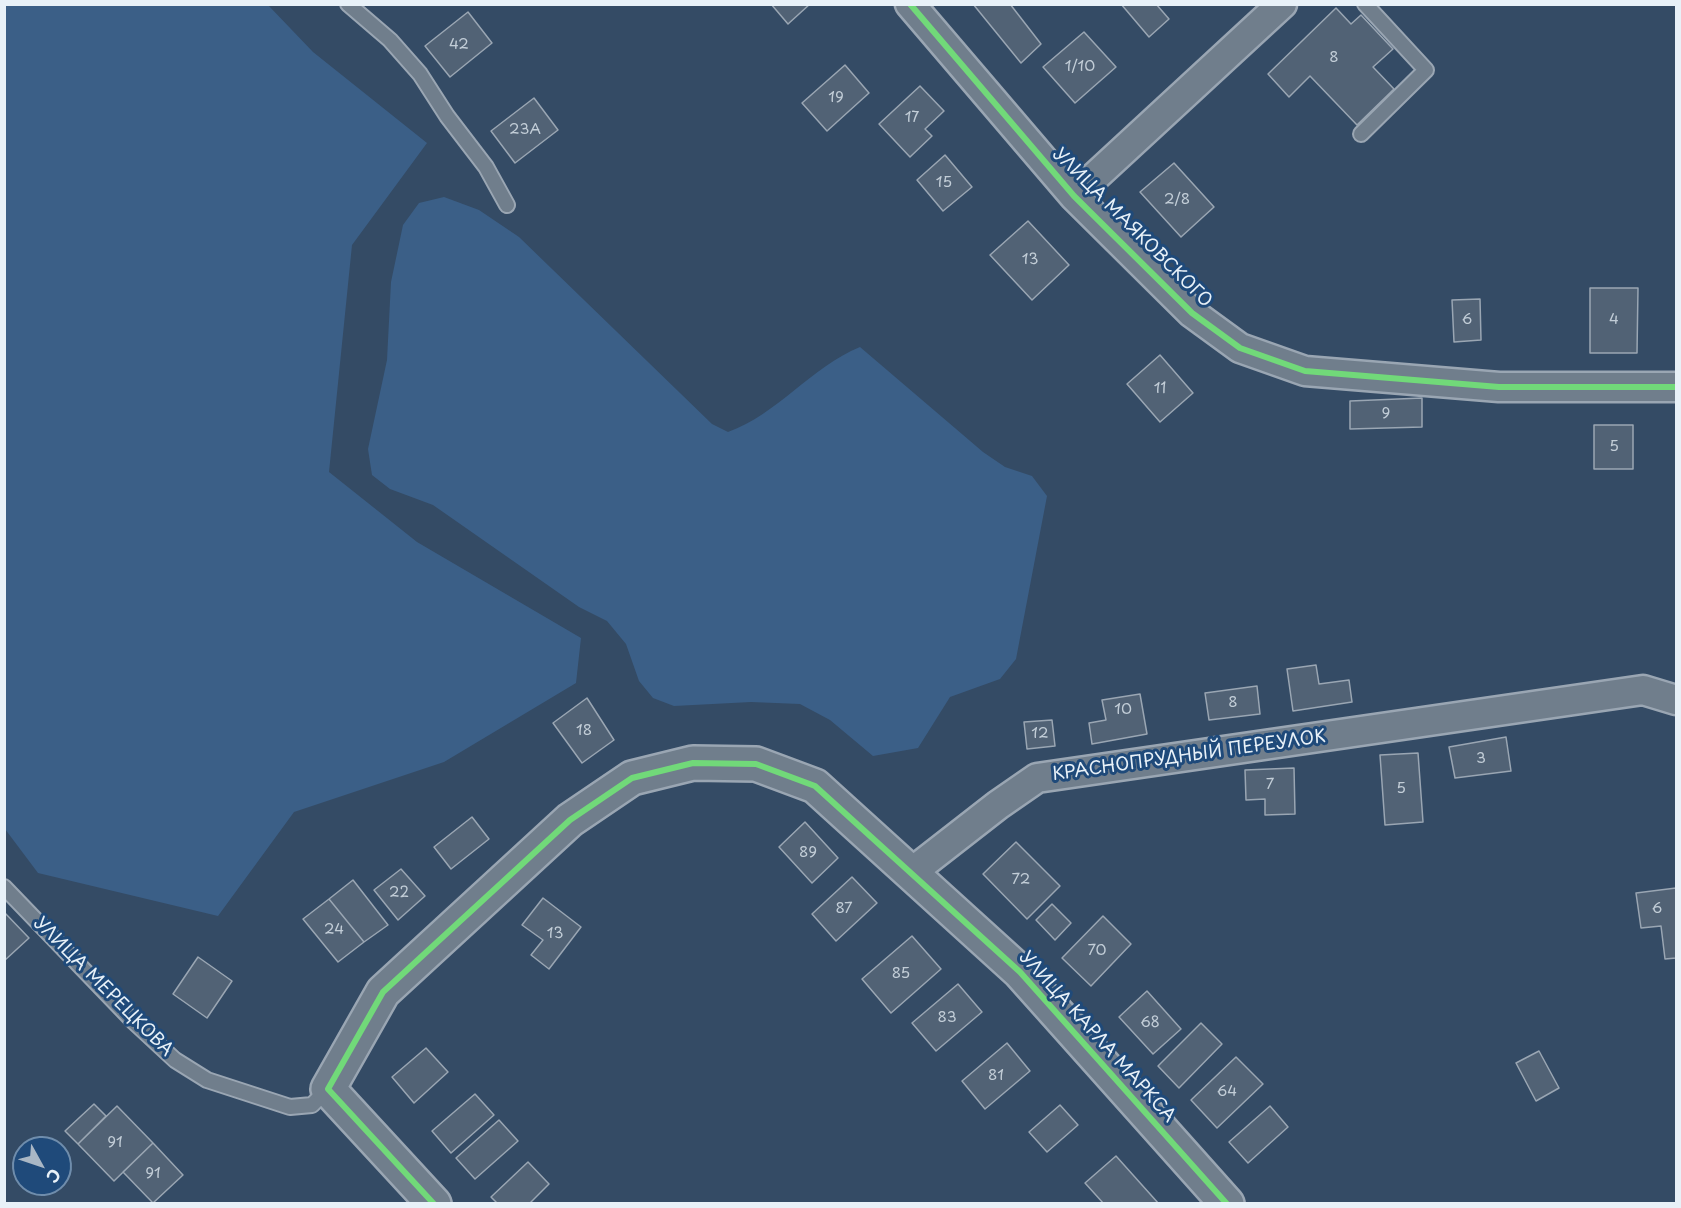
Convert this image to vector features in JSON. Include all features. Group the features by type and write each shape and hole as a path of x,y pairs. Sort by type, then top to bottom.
{"street":[{"name":"УЛИЦА МАЯКОВСКОГО","path":"910,4 1074,196 1192,313 1240,348 1305,371 1499,387 1677,387"},
{"path":"1074,196 1282,4"},
{"name":"КРАСНОПРУДНЫЙ ПЕРЕУЛОК","path":"912,872 998,805 1037,778 1643,690 1677,700"},
{"path":"434,1203 328,1089 383,992 570,820 632,778 693,763 756,764 815,786 912,872"},
{"name":"УЛИЦА КАРЛА МАРКСА","path":"912,872 1020,972 1227,1203"}],"lane":[{"path":"348,4 390,40 420,74 447,116 486,167 507,205"},
{"path":"1361,134 1426,70 1365,4"},
{"name":"УЛИЦА МЕРЕЦКОВА","path":"4,887 134,1022 175,1060 199,1075 290,1107 312,1105 328,1089"}],"shaded area":[{"path":"5,4 268,5 313,52 427,143 352,245 329,472 417,542 581,638 576,683 444,762 294,812 218,916 38,873 5,829"},
{"path":"444,197 479,210 519,237 712,424 728,432 763,414 826,366 860,347 983,452 1005,467 1032,476 1047,496 1016,659 1000,679 950,697 918,748 873,756 830,720 800,704 751,702 674,706 653,698 639,681 626,644 607,621 579,607 433,505 390,489 372,475 368,449 387,360 391,282 403,225 419,203"}],"building":[{"path":"771,4 810,4 788,24"},
{"path":"973,4 1010,4 1041,44 1021,63"},
{"path":"1121,4 1156,4 1169,19 1149,37"},
{"path":"1336,8 1351,24 1361,15 1393,49 1373,67 1394,89 1357,125 1310,76 1289,97 1268,74"},
{"path":"468,12 492,43 450,77 425,46"},
{"path":"1084,32 1116,67 1075,103 1043,67"},
{"path":"845,65 869,93 827,131 802,103"},
{"path":"920,86 944,111 925,129 932,136 910,157 879,124"},
{"path":"534,98 558,130 515,163 491,131"},
{"path":"945,155 972,187 943,211 917,180"},
{"path":"1174,163 1214,207 1181,237 1140,192"},
{"path":"1028,221 1069,265 1032,300 990,255"},
{"path":"1590,288 1638,288 1637,353 1590,353"},
{"path":"1480,299 1481,340 1454,342 1452,300"},
{"path":"1160,355 1193,393 1160,422 1127,384"},
{"path":"1422,398 1422,427 1350,429 1350,401"},
{"path":"1594,425 1633,425 1633,469 1594,469"},
{"path":"1316,665 1319,684 1349,680 1352,702 1293,711 1287,669"},
{"path":"1257,686 1260,714 1209,720 1205,693"},
{"path":"1140,694 1147,734 1092,744 1089,723 1106,720 1102,700"},
{"path":"587,698 614,740 582,763 553,723"},
{"path":"1052,720 1055,746 1027,749 1024,722"},
{"path":"1506,737 1511,771 1455,778 1449,747"},
{"path":"1418,753 1423,822 1385,825 1380,755"},
{"path":"1294,768 1295,814 1265,815 1265,799 1246,800 1245,770"},
{"path":"472,817 489,839 451,869 434,847"},
{"path":"805,822 838,858 812,883 779,847"},
{"path":"1016,842 1060,886 1027,919 983,874"},
{"path":"401,869 425,896 398,920 374,890"},
{"path":"852,877 877,903 836,941 812,914"},
{"path":"353,880 388,925 364,942 329,899"},
{"path":"1676,888 1676,958 1665,959 1661,926 1641,928 1636,893"},
{"path":"543,898 581,927 549,969 531,955 543,940 522,925"},
{"path":"329,899 364,942 338,962 303,919"},
{"path":"1052,904 1071,923 1055,940 1036,920"},
{"path":"4,912 29,938 4,961"},
{"path":"1103,916 1131,944 1091,986 1062,958"},
{"path":"912,936 941,969 891,1013 862,979"},
{"path":"198,957 232,981 207,1018 173,994"},
{"path":"958,984 982,1012 936,1051 912,1023"},
{"path":"1147,991 1181,1029 1153,1054 1119,1017"},
{"path":"1201,1023 1222,1044 1179,1088 1158,1066"},
{"path":"1007,1043 1030,1071 985,1109 962,1081"},
{"path":"426,1048 448,1072 414,1103 392,1077"},
{"path":"1539,1051 1559,1088 1536,1101 1516,1063"},
{"path":"1236,1057 1263,1084 1217,1128 1191,1100"},
{"path":"475,1094 494,1115 451,1153 432,1131"},
{"path":"94,1104 106,1116 78,1144 65,1131"},
{"path":"1060,1105 1078,1125 1047,1152 1029,1132"},
{"path":"117,1106 153,1143 114,1181 78,1144"},
{"path":"1270,1106 1288,1127 1248,1163 1229,1142"},
{"path":"499,1120 518,1141 475,1179 456,1158"},
{"path":"153,1143 183,1175 153,1203 123,1172"},
{"path":"1116,1156 1159,1204 1104,1204 1085,1183"},
{"path":"528,1162 549,1184 529,1204 498,1204 491,1197"}],"cycle path":[{"path":"910,4 1074,196 1192,313 1240,348 1305,371 1499,387 1676,387"},
{"path":"434,1204 328,1089 383,992 570,820 632,778 693,763 756,764 815,786 1020,972 1227,1204"}]}
